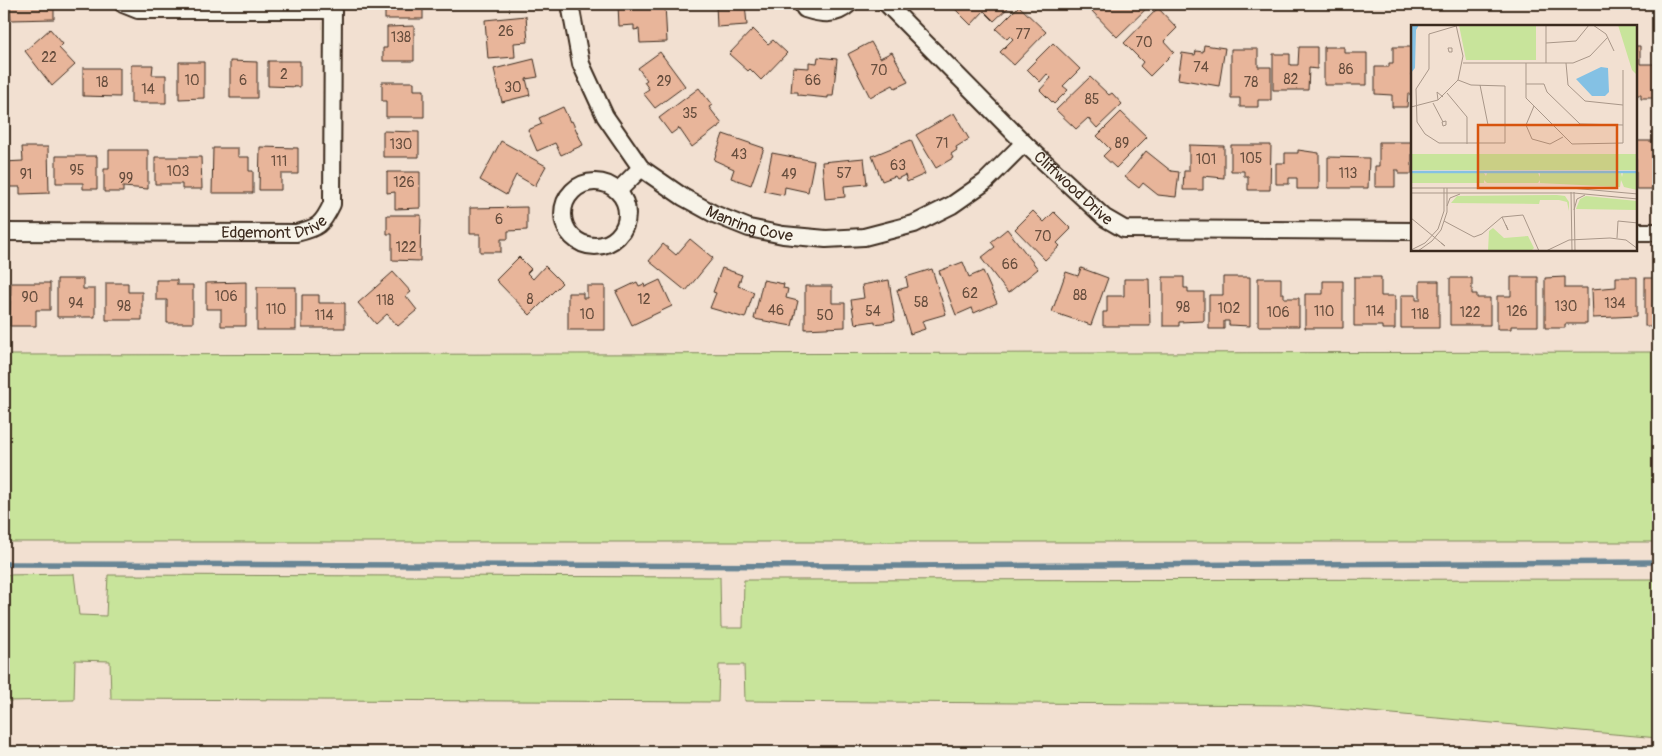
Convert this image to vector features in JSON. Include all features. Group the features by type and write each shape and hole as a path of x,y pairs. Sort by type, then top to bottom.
{"street":[{"path":"123,4 138,10 333,7"},
{"name":"Manring Cove","path":"570,4 582,64 605,116 641,168 684,197 714,214 749,228 783,235 826,239 864,237 914,224 952,205 985,182 1024,144"},
{"path":"802,4 805,9 825,15 843,9 849,4"},
{"name":"Cliffwood Drive","path":"887,4 1024,144 1105,218 1124,229 1411,231"},
{"name":"Edgemont Drive","path":"4,232 296,233 313,229 324,221 332,204 333,7"},
{"path":"618,191 641,168"},
{"path":"1637,232 1658,232"}],"green space":[{"path":"1658,352 1658,542 4,542 4,355"},
{"path":"74,574 79,615 106,616 108,575 720,577 721,628 743,628 744,580 1658,579 1658,738 1293,705 745,701 744,665 719,665 718,702 111,699 110,661 75,660 74,700 4,701 4,575"}],"building":[{"path":"10,4 54,4 54,19 11,20"},
{"path":"385,4 423,4 423,19 385,19"},
{"path":"469,4 525,4 525,7 469,7"},
{"path":"665,4 667,42 640,43 639,29 634,30 634,25 619,26 618,5"},
{"path":"716,4 745,4 747,25 717,27"},
{"path":"954,4 1012,4 994,21 984,11 971,25 952,6"},
{"path":"1093,4 1151,4 1117,37 1089,8"},
{"path":"1019,6 1046,32 1014,65 1000,52 1013,39 1010,36 1007,39 996,29"},
{"path":"1158,8 1177,28 1164,41 1174,52 1150,76 1140,66 1143,62 1124,43"},
{"path":"526,16 528,42 514,43 515,57 488,59 485,20"},
{"path":"414,26 414,61 383,61 383,48 387,48 387,27"},
{"path":"50,29 63,44 59,48 75,65 52,86 25,51"},
{"path":"753,29 768,44 773,40 787,53 761,80 750,69 748,71 729,54"},
{"path":"871,42 880,58 892,52 908,82 895,88 893,85 870,97 848,54"},
{"path":"1053,43 1080,69 1063,86 1068,90 1054,104 1040,90 1051,78 1047,74 1040,82 1027,69"},
{"path":"1204,45 1225,48 1219,86 1178,79 1182,53 1195,55 1196,51 1203,52"},
{"path":"1637,46 1640,46 1640,64 1654,64 1654,98 1641,98 1641,94 1637,94"},
{"path":"1299,47 1317,47 1317,69 1309,68 1308,90 1273,90 1273,54 1290,54 1290,65 1298,65"},
{"path":"1324,47 1344,47 1344,53 1367,53 1367,85 1324,85"},
{"path":"1393,47 1411,47 1411,94 1408,94 1407,107 1392,107 1392,95 1375,94 1375,67 1389,67 1389,63 1393,63"},
{"path":"1231,49 1258,49 1258,67 1271,67 1271,100 1258,100 1258,107 1240,107 1240,98 1231,98"},
{"path":"660,52 685,86 655,108 643,93 649,89 644,82 647,80 638,68"},
{"path":"818,57 837,59 833,96 828,96 828,98 798,95 798,92 791,92 793,67 809,68 809,62 817,63"},
{"path":"534,59 538,77 526,79 530,95 502,102 494,69"},
{"path":"230,61 257,62 257,98 230,98"},
{"path":"268,61 300,61 300,87 268,86"},
{"path":"179,62 204,62 204,98 179,99"},
{"path":"131,65 153,65 152,75 166,75 166,103 131,103"},
{"path":"83,68 120,68 120,97 83,96"},
{"path":"1090,77 1109,95 1112,93 1122,104 1097,128 1088,118 1076,129 1056,110"},
{"path":"382,82 414,82 414,90 424,90 424,117 386,117 386,101 382,101"},
{"path":"699,88 712,105 709,107 722,124 692,147 679,128 671,134 659,118"},
{"path":"563,107 583,145 561,155 555,143 537,151 528,130 542,124 539,118"},
{"path":"1121,112 1147,137 1116,168 1103,156 1110,149 1097,136"},
{"path":"954,113 969,139 956,147 957,150 951,154 953,158 936,168 916,135"},
{"path":"383,131 419,132 419,157 383,157"},
{"path":"723,134 764,148 751,185 731,178 734,169 714,160"},
{"path":"911,140 925,174 907,182 905,175 897,179 895,176 882,181 872,156"},
{"path":"501,141 546,166 535,186 516,175 506,195 480,180"},
{"path":"1637,141 1654,141 1653,189 1637,189"},
{"path":"1379,142 1411,142 1411,174 1399,174 1399,170 1395,170 1395,187 1375,187 1375,166 1379,166"},
{"path":"1189,145 1224,146 1224,178 1203,176 1203,190 1183,190 1184,171 1189,171"},
{"path":"1231,145 1271,145 1270,190 1248,190 1248,176 1244,176 1244,171 1231,171"},
{"path":"22,147 48,147 49,193 20,194 20,187 4,187 4,162 23,161"},
{"path":"260,147 298,148 298,174 281,174 281,190 259,190"},
{"path":"213,148 238,148 238,157 249,157 249,171 253,171 253,193 212,193"},
{"path":"109,150 148,150 148,189 123,187 123,192 104,192 104,169 109,169"},
{"path":"1298,150 1319,153 1319,189 1297,189 1297,178 1289,178 1289,184 1276,184 1276,163 1285,163 1285,153 1298,153"},
{"path":"1146,151 1171,171 1179,172 1176,197 1158,195 1143,183 1139,188 1125,177"},
{"path":"772,153 814,161 808,192 785,187 784,195 764,191"},
{"path":"56,156 97,156 97,189 83,189 83,183 56,183"},
{"path":"155,157 201,157 202,189 182,189 182,184 155,184"},
{"path":"1328,157 1369,158 1368,188 1328,188"},
{"path":"864,158 867,184 844,186 845,197 825,199 822,162"},
{"path":"387,172 420,172 420,208 395,209 395,192 387,193"},
{"path":"527,207 527,230 508,231 508,239 501,239 501,252 480,252 480,234 470,234 470,208"},
{"path":"1033,211 1044,222 1054,212 1071,229 1057,243 1060,246 1045,260 1015,229"},
{"path":"387,215 421,215 420,261 392,260 392,234 387,234"},
{"path":"1007,229 1038,269 1008,293 981,258 995,247 991,242"},
{"path":"690,239 713,258 686,291 649,261 663,244 676,255"},
{"path":"519,257 531,269 527,273 533,279 545,266 562,283 530,315 496,280"},
{"path":"963,262 969,277 983,271 997,303 974,313 972,308 956,315 939,271"},
{"path":"722,268 742,275 738,286 754,292 745,318 710,308 716,293 713,292"},
{"path":"1081,268 1108,278 1091,325 1052,312 1066,272 1078,276"},
{"path":"932,269 946,314 922,321 925,329 910,334 897,290 908,287 906,277"},
{"path":"393,272 411,292 406,296 417,310 398,326 387,314 376,324 358,303"},
{"path":"1163,277 1184,277 1184,288 1188,288 1188,292 1204,292 1204,321 1179,322 1179,326 1163,326"},
{"path":"1223,277 1250,277 1250,326 1229,325 1229,321 1224,321 1224,329 1209,329 1209,295 1223,295"},
{"path":"1354,277 1381,277 1381,296 1395,296 1395,329 1382,329 1382,326 1354,326"},
{"path":"1511,277 1538,277 1538,326 1511,326 1511,329 1497,329 1497,296 1511,296"},
{"path":"1565,277 1565,288 1587,288 1587,324 1565,324 1565,328 1545,328 1545,278"},
{"path":"1616,277 1637,277 1637,316 1593,318 1592,289 1616,287"},
{"path":"1258,278 1281,278 1281,293 1284,293 1284,298 1299,298 1299,326 1258,326"},
{"path":"1450,278 1472,278 1472,294 1477,294 1477,298 1490,298 1490,325 1450,325"},
{"path":"1645,278 1658,278 1658,326 1645,326"},
{"path":"5,279 5,313 4,313"},
{"path":"57,279 83,279 83,289 95,289 95,317 57,317"},
{"path":"1124,279 1149,279 1150,326 1103,326 1103,312 1107,312 1107,296 1124,296"},
{"path":"156,280 177,280 177,285 193,285 193,323 167,323 167,300 156,300"},
{"path":"660,280 672,306 632,325 616,292 637,282 639,286 644,284 645,287"},
{"path":"763,280 784,284 783,288 788,289 786,298 798,301 792,326 754,319"},
{"path":"889,280 895,321 855,324 851,300 864,298 862,285"},
{"path":"1323,281 1343,281 1343,328 1305,328 1305,294 1323,294"},
{"path":"1420,281 1439,281 1439,328 1401,328 1401,295 1416,295 1416,300 1420,300"},
{"path":"246,282 246,326 221,326 221,309 206,309 206,283"},
{"path":"11,283 50,283 50,310 36,310 36,326 10,326"},
{"path":"106,283 128,283 128,292 142,292 142,320 106,320"},
{"path":"587,286 605,286 605,330 568,330 568,293 583,293 583,298 587,298"},
{"path":"805,286 832,286 832,303 845,303 845,327 805,329"},
{"path":"257,287 296,287 296,330 257,330"},
{"path":"302,295 319,295 319,303 345,303 345,328 302,328"}],"waterway":[{"path":"4,564 904,566 1658,562"}]}
